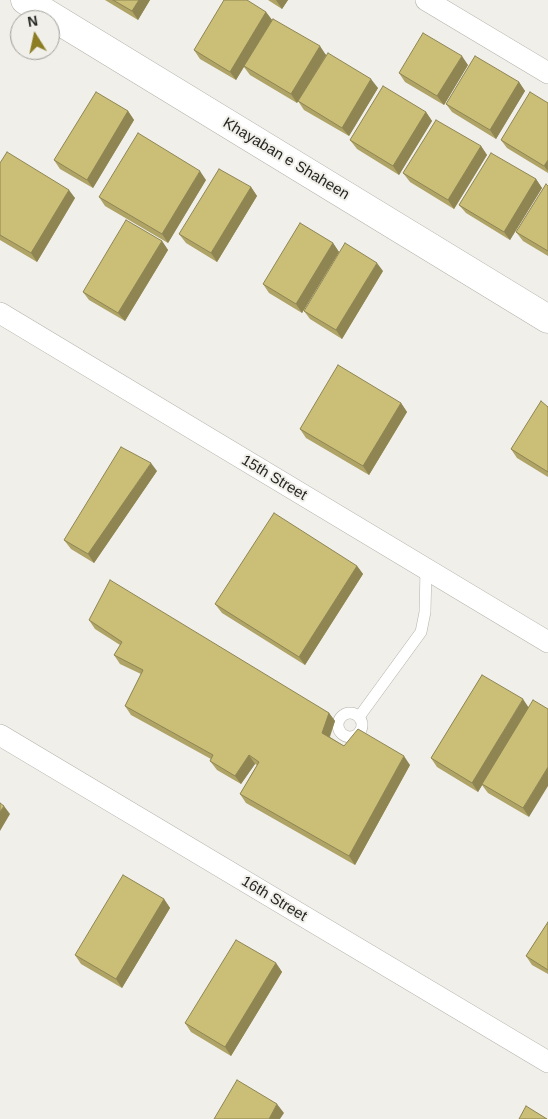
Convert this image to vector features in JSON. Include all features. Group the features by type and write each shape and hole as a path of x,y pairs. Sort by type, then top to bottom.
{"main road":[{"name":"Khayaban e Shaheen","path":"25,0 548,318"}],"street":[{"path":"426,0 548,73"},
{"name":"15th Street","path":"0,313 548,642"},
{"name":"16th Street","path":"0,735 548,1062"}],"lane":[{"path":"359,717 421,632 425,612 426,569"}],"building":[{"path":"113,0 139,0 132,11"},
{"path":"224,0 247,0 266,12 230,72 194,50"},
{"path":"273,19 320,46 291,94 244,66"},
{"path":"423,33 462,56 437,96 399,73"},
{"path":"328,53 371,79 342,128 298,101"},
{"path":"475,56 519,82 490,130 446,104"},
{"path":"383,86 426,112 393,166 350,140"},
{"path":"96,92 128,111 87,180 54,160"},
{"path":"530,92 548,103 548,160 544,166 501,140"},
{"path":"436,120 481,146 448,200 403,173"},
{"path":"138,133 200,171 162,234 99,197"},
{"path":"7,152 69,190 31,253 0,235 0,163"},
{"path":"491,153 536,179 504,232 459,205"},
{"path":"219,169 251,187 211,253 179,234"},
{"path":"546,184 548,186 548,251 516,232"},
{"path":"126,220 162,241 118,313 83,292"},
{"path":"300,223 333,243 296,304 263,284"},
{"path":"345,243 377,263 336,330 304,311"},
{"path":"338,365 401,403 363,466 300,429"},
{"path":"541,401 548,407 548,472 511,449"},
{"path":"121,447 151,463 88,554 64,540"},
{"path":"274,513 357,566 299,657 215,604"},
{"path":"110,580 329,713 322,733 344,746 358,729 404,756 349,856 240,794 259,762 249,755 235,776 210,761 213,755 125,706 143,670 114,655 122,642 89,620"},
{"path":"482,675 523,699 472,783 431,758"},
{"path":"533,700 548,709 548,767 523,808 482,784"},
{"path":"0,803 4,806 0,812"},
{"path":"123,875 164,899 116,979 75,955"},
{"path":"548,922 548,970 526,956"},
{"path":"236,940 276,963 225,1047 185,1023"},
{"path":"237,1080 277,1104 269,1119 214,1119"},
{"path":"526,1106 547,1119 519,1119"}]}
